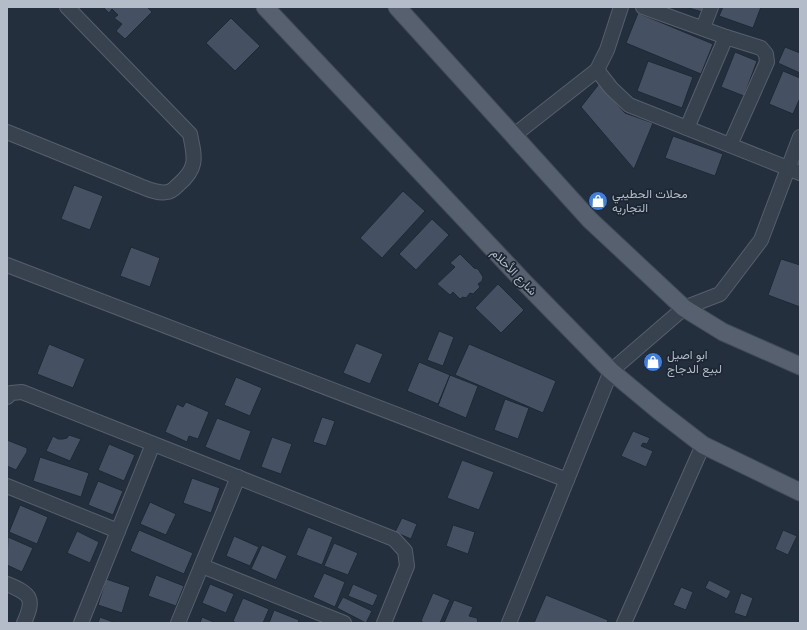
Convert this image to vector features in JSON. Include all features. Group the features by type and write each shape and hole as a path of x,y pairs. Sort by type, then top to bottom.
{"main road":[{"name":"شارع الأحلام","path":"265,7 524,282 611,371 703,445 800,492"},
{"path":"397,7 590,220 684,308 723,332 800,366"}],"street":[{"path":"7,132 140,186 159,192 169,192 184,180 193,168 194,152 190,134 67,7"},
{"path":"513,136 597,70 607,50 621,7"},
{"path":"643,7 761,48 766,54 767,62 730,145"},
{"path":"703,28 711,7"},
{"path":"687,128 726,37"},
{"path":"597,70 611,88 629,106 794,171"},
{"path":"509,623 611,371 684,308 720,294 761,240 794,171 800,137"},
{"path":"7,265 567,480"},
{"path":"7,397 11,393 22,392 394,539 405,551 407,566 384,623"},
{"path":"81,623 153,444"},
{"path":"624,623 703,445"},
{"path":"178,623 238,477"},
{"path":"7,486 118,531"},
{"path":"202,566 344,623"},
{"path":"7,584 23,590 29,599 30,608 24,623"}],"building":[{"path":"103,7 147,7 152,12 125,39 116,31 122,24 114,18 118,15 112,9 109,13"},
{"path":"686,7 704,7 702,12"},
{"path":"723,7 761,7 753,28 719,16"},
{"path":"638,13 713,44 701,74 626,43"},
{"path":"231,18 260,46 235,71 206,43"},
{"path":"785,47 800,53 800,73 778,63"},
{"path":"735,52 757,61 744,96 721,87"},
{"path":"648,61 693,77 682,108 637,91"},
{"path":"783,71 800,78 800,98 793,114 769,104"},
{"path":"599,84 625,113 653,123 634,169 581,107"},
{"path":"673,136 723,154 715,176 665,158"},
{"path":"74,185 103,196 90,230 61,219"},
{"path":"403,191 425,211 382,258 360,238"},
{"path":"432,219 449,235 416,270 399,254"},
{"path":"131,247 160,258 150,287 120,276"},
{"path":"460,254 474,268 478,269 483,277 482,281 478,284 480,287 473,294 470,293 466,298 463,297 460,299 453,292 450,295 437,284 455,267 450,263"},
{"path":"781,259 800,265 800,307 768,295"},
{"path":"498,284 524,310 501,333 475,308"},
{"path":"439,331 454,337 443,366 427,360"},
{"path":"356,343 383,354 370,384 343,373"},
{"path":"49,344 85,359 73,388 37,374"},
{"path":"469,344 556,381 543,413 455,375"},
{"path":"419,362 450,375 438,404 407,391"},
{"path":"450,375 478,386 466,418 438,406"},
{"path":"236,377 262,388 250,416 224,405"},
{"path":"505,399 529,408 518,439 494,430"},
{"path":"186,402 209,412 198,439 189,436 187,442 165,432 177,404 183,407"},
{"path":"322,417 335,421 326,446 313,442"},
{"path":"217,418 251,431 240,461 205,447"},
{"path":"633,431 650,438 647,444 643,443 641,446 653,451 646,467 621,456"},
{"path":"69,435 81,439 70,461 46,451 53,436 58,439 63,439 67,438"},
{"path":"272,437 292,444 281,474 261,467"},
{"path":"7,440 27,448 27,452 16,470 7,466"},
{"path":"109,444 135,455 124,481 98,470"},
{"path":"40,457 89,473 81,497 33,481"},
{"path":"462,460 494,472 479,510 447,498"},
{"path":"192,478 220,488 211,513 183,503"},
{"path":"98,481 123,491 113,515 88,505"},
{"path":"150,502 176,514 166,535 140,524"},
{"path":"20,505 48,517 37,544 9,532"},
{"path":"402,518 417,524 411,539 395,532"},
{"path":"453,525 475,532 468,554 446,546"},
{"path":"308,527 333,537 322,565 296,555"},
{"path":"139,530 193,553 184,574 130,551"},
{"path":"783,530 797,536 788,555 775,549"},
{"path":"77,531 99,542 90,563 67,553"},
{"path":"234,536 259,547 250,566 226,556"},
{"path":"8,537 33,548 22,572 7,565"},
{"path":"334,543 358,553 348,575 324,566"},
{"path":"262,545 287,556 276,580 251,569"},
{"path":"324,573 345,582 335,607 313,597"},
{"path":"156,575 184,586 176,606 148,596"},
{"path":"106,579 130,587 122,613 98,605"},
{"path":"709,580 731,591 727,599 705,588"},
{"path":"210,584 234,594 226,613 202,603"},
{"path":"353,584 378,595 373,606 348,596"},
{"path":"681,587 693,592 686,610 673,605"},
{"path":"433,593 450,600 440,623 424,623 421,621"},
{"path":"741,593 753,598 746,617 734,613"},
{"path":"546,595 608,620 607,623 534,623"},
{"path":"343,597 372,611 366,623 337,608"},
{"path":"243,598 269,609 263,623 236,623 233,621"},
{"path":"454,600 473,607 469,616 477,618 478,623 444,623"},
{"path":"274,610 299,620 298,623 269,623"},
{"path":"100,617 116,623 98,623"},
{"path":"202,617 216,623 200,623"}],"place":[{"name":"محلات الحطيبي التجاريه","path":"598,201"},
{"name":"ابو اصيل لبيع الدجاج","path":"653,362"}]}
